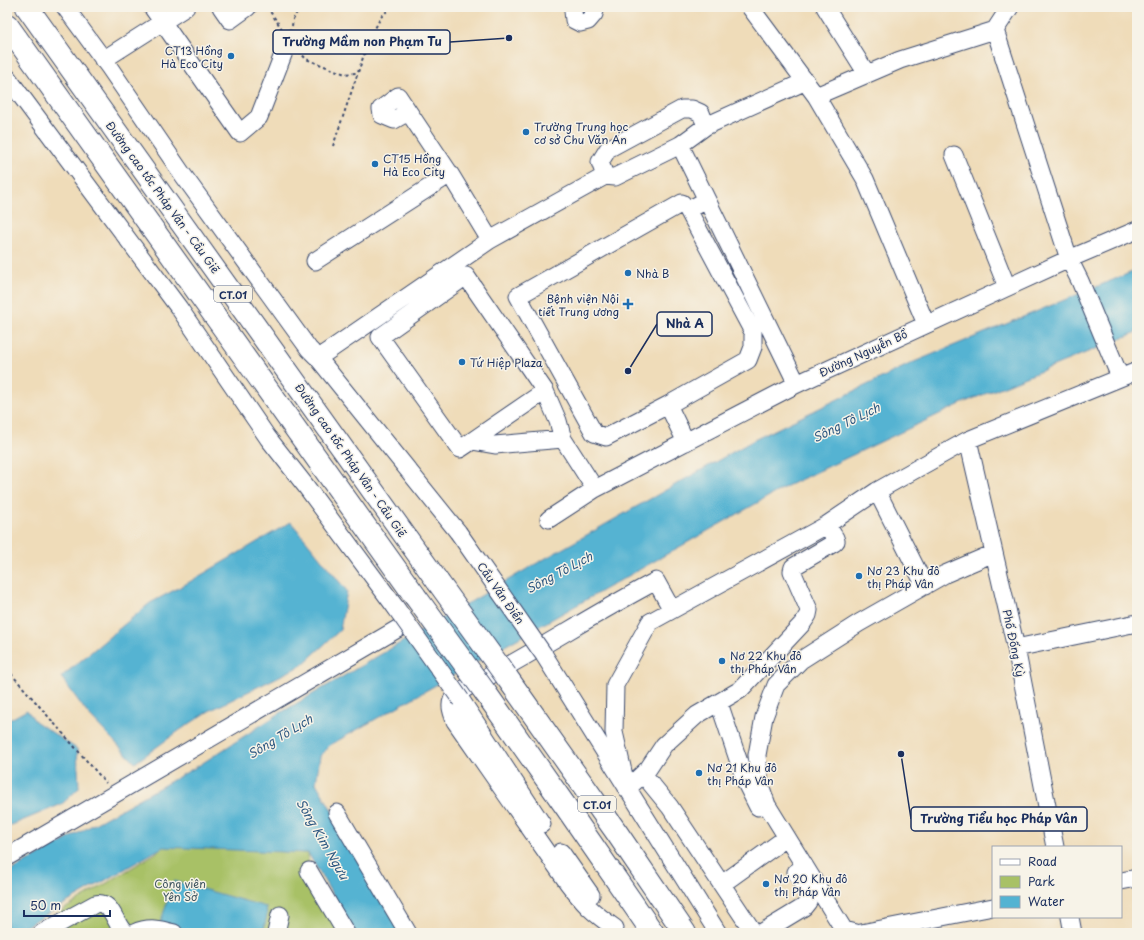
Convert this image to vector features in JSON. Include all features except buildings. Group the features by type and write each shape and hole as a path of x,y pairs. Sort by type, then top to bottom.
{"highway":[{"name":"Đường cao tốc Pháp Vân - Cầu Giẽ","path":"27,7 617,832 685,933"},
{"name":"CT.01","path":"7,25 485,692 653,933"}],"street":[{"name":"Cầu Văn Điển","path":"65,7 188,182 309,349 318,358 458,532 544,655 718,933"},
{"path":"152,7 240,133 259,117 289,39"},
{"path":"103,60 186,7"},
{"path":"221,7 230,20 248,7"},
{"path":"574,7 574,20 580,23 588,21 594,14 596,7"},
{"path":"750,7 806,81 865,179 926,324"},
{"path":"826,7 867,74"},
{"path":"816,96 900,60 995,30 1010,7"},
{"path":"995,30 1069,259 1120,377"},
{"path":"7,77 179,308 268,438 396,608 461,700 539,820 616,930"},
{"path":"318,358 490,240 605,176 615,177 680,145 706,126 806,81"},
{"path":"605,176 600,162 608,149 682,109 692,109 701,113 706,126"},
{"path":"408,112 450,174 490,240"},
{"path":"680,145 797,384"},
{"path":"954,155 1007,287"},
{"path":"315,261 450,174"},
{"path":"688,210 707,200"},
{"path":"682,203 688,210 753,332 753,347 748,360 668,405 606,437 594,433 518,296 682,203"},
{"name":"Đường Nguyễn Bồ","path":"549,519 595,489 797,384 1007,287 1137,230"},
{"path":"545,391 460,449 380,337 466,276 545,391 558,421 563,439 595,489"},
{"path":"627,789 614,732 615,685 650,622 827,525 877,491 968,440 1137,370"},
{"path":"668,405 686,442"},
{"path":"472,441 495,445 563,439"},
{"name":"Phố Đống Kỳ","path":"968,440 1016,648 1055,846"},
{"path":"877,491 925,586"},
{"path":"627,789 648,769 664,745 696,715 740,690 802,624 808,615 809,610 792,571 793,567 836,541 827,525"},
{"path":"856,933 844,930 768,805 760,785 757,755 764,717 776,685 801,660 859,623 945,574 994,553"},
{"path":"616,930 584,904 568,883 455,721 451,710 452,700 462,691 656,581 672,610"},
{"path":"1016,648 1137,623"},
{"path":"7,857 399,628"},
{"path":"719,703 746,783 756,804 807,891 808,902 804,907 761,933"},
{"path":"643,774 670,807 754,933"},
{"path":"337,813 408,933"},
{"path":"722,884 779,843"},
{"path":"309,872 346,933"},
{"path":"1122,881 1137,878"},
{"path":"42,933 95,904 100,903 111,909 125,933"},
{"path":"861,933 992,907"},
{"path":"276,933 280,915"},
{"path":"1070,918 1073,933"},
{"path":"134,933 143,929 157,929 174,933"}],"path":[{"path":"267,7 289,39 306,59 345,74 358,73"},
{"path":"289,39 293,19 300,7"},
{"path":"333,146 369,40 381,17 391,7"},
{"path":"7,669 116,794"}],"green space":[{"name":"Công viên Yên Sở","path":"162,845 308,853 309,872 346,933 25,933 156,853"}],"water":[{"path":"1137,270 1137,332 965,402 787,486 330,745 320,756 316,783 403,933 355,933 308,853 163,847 14,933 7,933 7,873 198,766 277,715 532,566 754,440 914,362"},
{"path":"291,522 347,591 340,630 302,665 209,711 135,763 88,714 61,677 150,603 186,584"},
{"path":"27,710 35,721 77,749 79,788 62,804 7,827 7,721"},
{"path":"174,881 266,907 267,915 263,933 157,933"}],"place":[{"name":"Trường Mầm non Phạm Tu","path":"509,38"},
{"name":"CT13 Hồng Hà Eco City","path":"231,56"},
{"name":"Trường Trung học cơ sở Chu Văn An","path":"526,132"},
{"name":"CT15 Hồng Hà Eco City","path":"375,164"},
{"name":"Nhà B","path":"628,273"},
{"name":"Bệnh viện Nội tiết Trung ương","path":"628,304"},
{"name":"Tứ Hiệp Plaza","path":"462,362"},
{"name":"Nhà A","path":"628,371"},
{"name":"Nơ 23 Khu đô thị Pháp Vân","path":"859,576"},
{"name":"Nơ 22 Khu đô thị Pháp Vân","path":"722,661"},
{"name":"Trường Tiểu học Pháp Vân","path":"901,754"},
{"name":"Nơ 21 Khu đô thị Pháp Vân","path":"699,773"},
{"name":"Nơ 20 Khu đô thị Pháp Vân","path":"766,884"}],"water label":[{"name":"Sông Tô Lịch","path":"846,422"},
{"name":"Sông Tô Lịch","path":"559,572"},
{"name":"Sông Tô Lịch","path":"280,736"},
{"name":"Sông Kim Ngưu","path":"323,839"}]}
